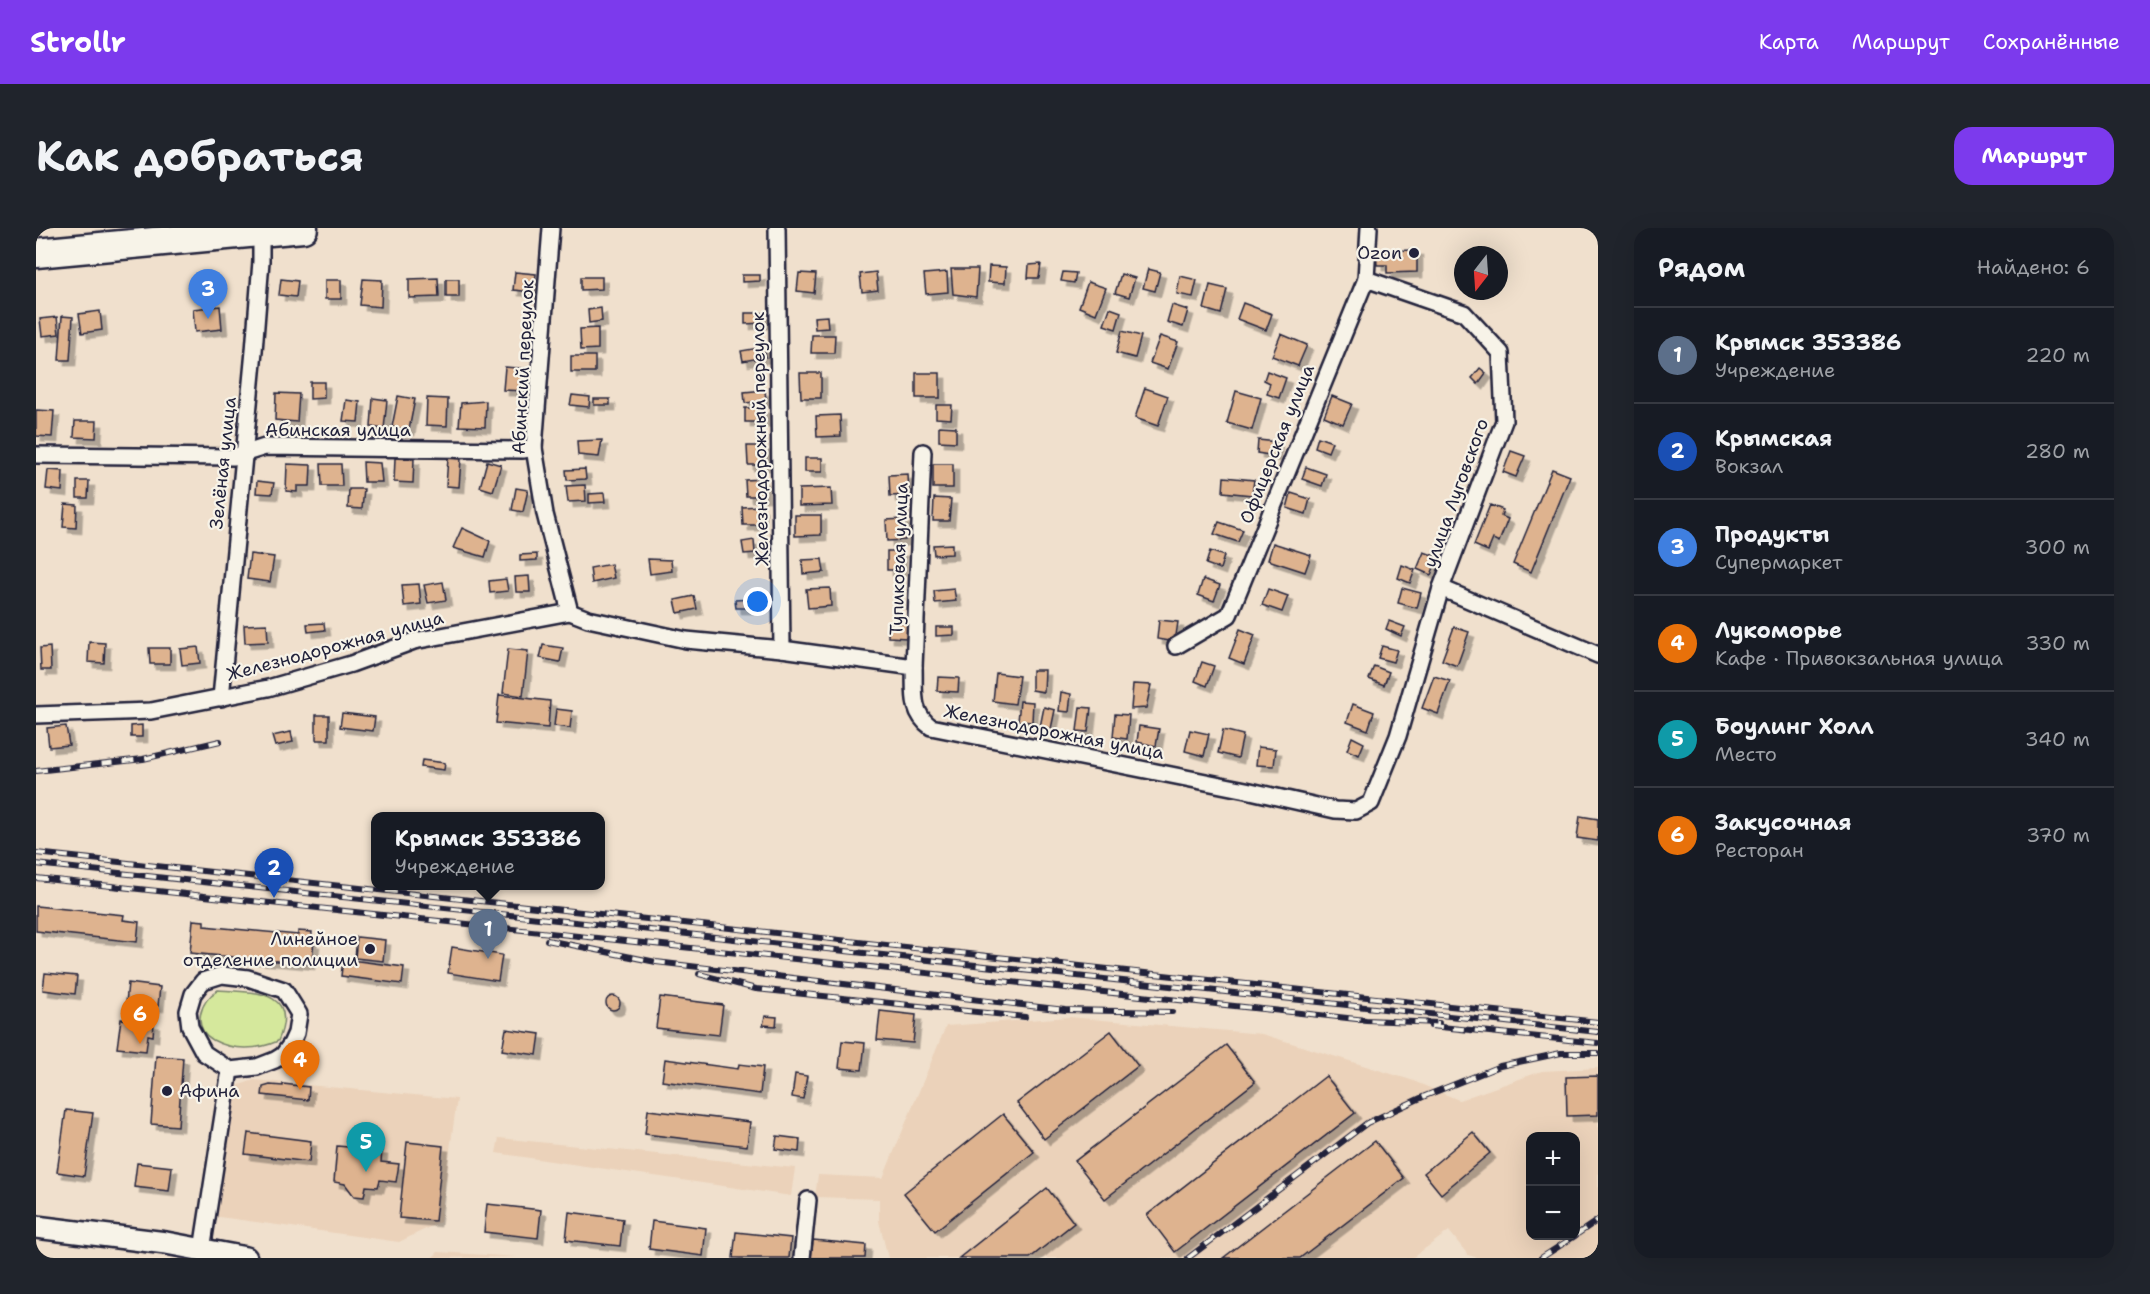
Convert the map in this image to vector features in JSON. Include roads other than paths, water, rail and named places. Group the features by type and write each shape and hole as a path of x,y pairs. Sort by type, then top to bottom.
{"highway":[{"path":"36,254 303,228"}],"main road":[{"path":"36,1227 166,1243 201,1254 246,1258"}],"street":[{"name":"Абинский переулок","path":"551,228 534,448 545,514 570,612"},
{"name":"Железнодорожный переулок","path":"777,228 782,649"},
{"name":"Офицерская улица","path":"1176,646 1229,615 1366,279 1369,228"},
{"name":"Зелёная улица","path":"221,698 254,351 261,232"},
{"name":"улица Луговского","path":"1366,279 1464,313 1501,353 1504,421 1442,588 1398,736 1371,802"},
{"name":"Абинская улица","path":"36,455 233,457 265,447 523,450 534,448"},
{"name":"Тупиковая улица","path":"915,667 923,452"},
{"name":"улица Луговского","path":"1442,588 1598,655"},
{"name":"Железнодорожная улица","path":"36,715 152,711 221,698 268,688 351,664 414,641 570,612 588,619 686,640 782,649 915,667 916,711 922,721 931,727 1335,810 1356,811 1371,802"},
{"path":"222,975 248,978 284,990 299,1014 296,1033 291,1044 283,1055 275,1060 257,1067 230,1070 204,1053 190,1027 188,1011 194,994 203,981 222,975"},
{"path":"201,1254 230,1070"},
{"path":"802,1258 808,1200"}],"railway":[{"path":"36,771 143,759 220,741"},
{"path":"36,853 371,889"},
{"path":"36,864 1598,1032"},
{"path":"36,878 1366,1020 1439,1023"},
{"path":"378,890 1598,1022"},
{"path":"547,940 656,962 1065,1010 1172,1012"},
{"path":"699,974 756,989 1025,1017"},
{"path":"1431,1026 1598,1043"},
{"path":"1188,1258 1367,1123 1425,1096 1500,1066 1561,1053 1598,1053"},
{"path":"1580,1232 1598,1220"},
{"path":"1541,1258 1569,1240"}],"place":[{"name":"Ozon","path":"1414,253"},
{"name":"Продукты","path":"208,319"},
{"name":"Крымская","path":"274,898"},
{"name":"Линейное отделение полиции","path":"370,949"},
{"name":"Крымск 353386","path":"488,959"},
{"name":"Закусочная","path":"140,1044"},
{"name":"Лукоморье","path":"300,1090"},
{"name":"Афина","path":"167,1091"},
{"name":"Боулинг Холл","path":"366,1172"}]}
